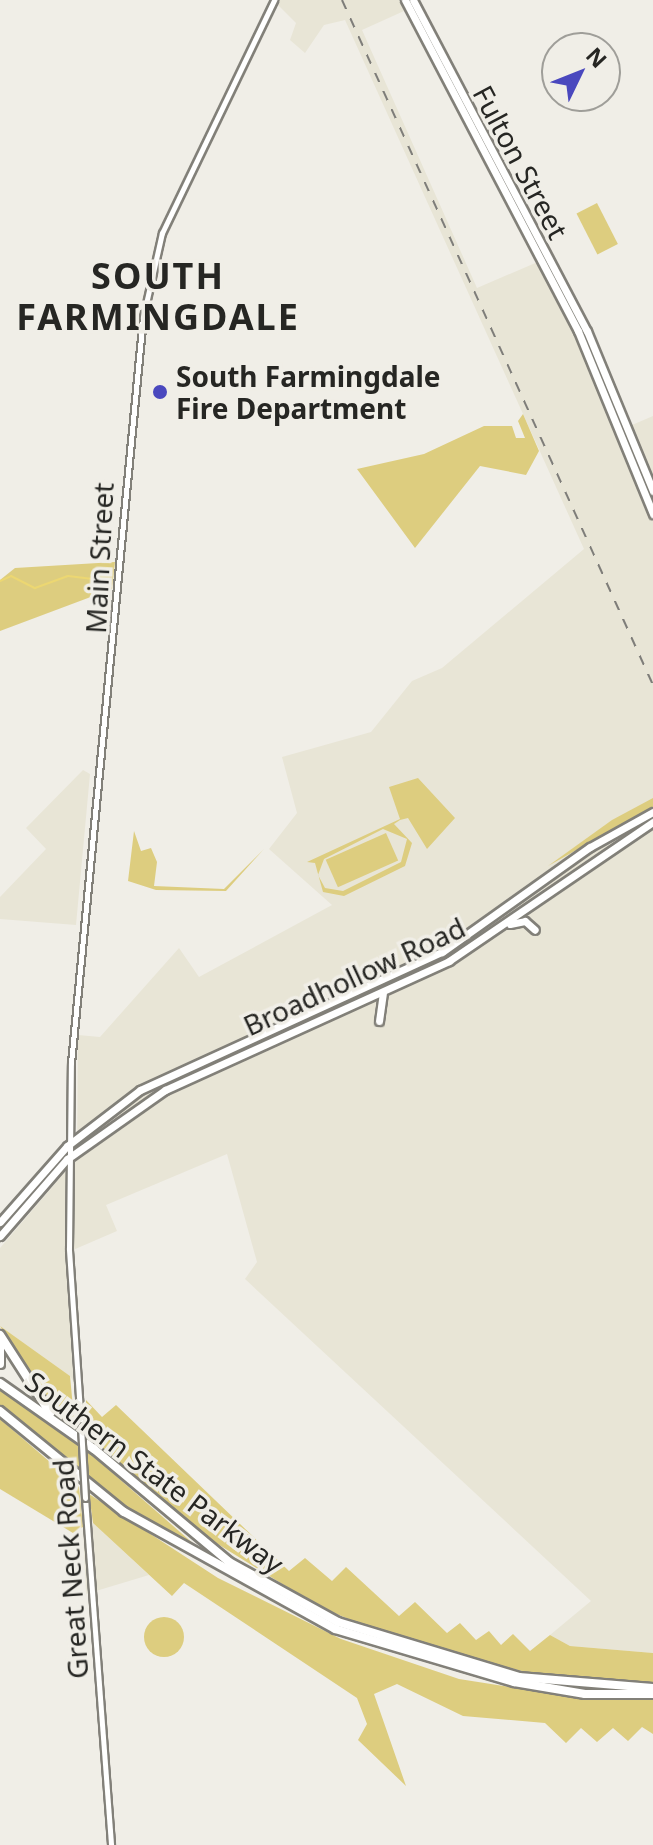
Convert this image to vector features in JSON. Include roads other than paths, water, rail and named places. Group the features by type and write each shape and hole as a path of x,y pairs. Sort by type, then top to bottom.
{"highway":[{"path":"0,1338 0,1364"},
{"path":"0,1338 62,1425"},
{"name":"Southern State Parkway","path":"0,1383 62,1425 229,1562 338,1622 519,1677 653,1688"},
{"name":"Southern State Parkway","path":"3,1415 124,1512 335,1629 514,1682 585,1694 653,1694"}],"main road":[{"name":"Main Street","path":"67,1146 76,982 148,283 162,233 274,0"},
{"name":"Fulton Street","path":"405,0 580,336 653,511"},
{"name":"Fulton Street","path":"413,0 592,343 653,491"},
{"name":"Broadhollow Road","path":"0,1222 67,1146 173,1073 457,944 578,855 653,812"},
{"name":"Broadhollow Road","path":"0,1236 67,1159 165,1090 387,990 504,926 653,822"},
{"path":"504,926 523,921 535,930"},
{"path":"379,1021 376,1004 387,990"},
{"name":"Great Neck Road","path":"67,1146 85,1503 111,1845"}],"waterway":[{"path":"0,581 11,576 35,588 68,576 93,579 107,568"}],"railway":[{"path":"342,0 653,685"}],"place":[{"name":"South Farmingdale Fire Department","path":"160,392"}],"district":[{"name":"SOUTH FARMINGDALE","path":"158,296"}]}
